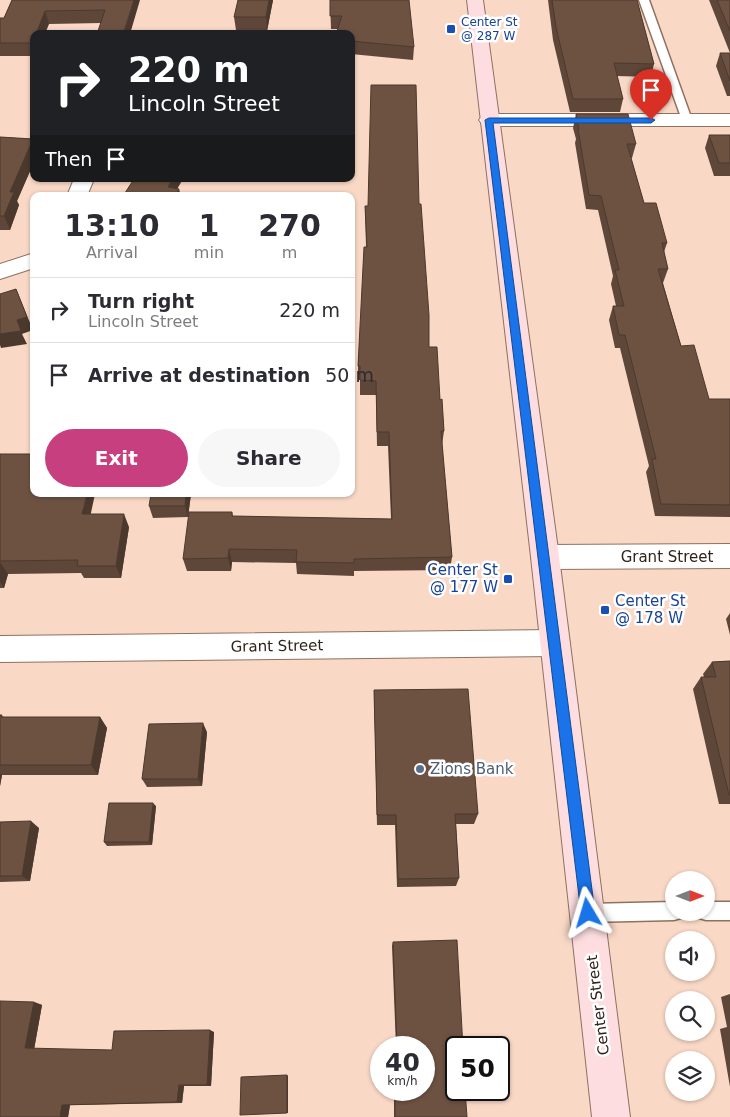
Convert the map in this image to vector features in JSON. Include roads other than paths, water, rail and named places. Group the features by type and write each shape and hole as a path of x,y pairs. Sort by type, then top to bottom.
{"main road":[{"name":"Center Street","path":"476,0 489,120 545,557 611,1117"}],"street":[{"path":"489,120 730,120"},
{"path":"0,272 30,261"},
{"name":"Grant Street","path":"545,557 730,556"},
{"name":"Grant Street","path":"0,649 555,643"}],"lane":[{"path":"644,0 687,120"},
{"path":"588,913 665,911"},
{"path":"715,911 730,911"}],"place":[{"name":"Center St @ 287 W","path":"451,29"},
{"name":"Center St @ 177 W","path":"508,579"},
{"name":"Center St @ 178 W","path":"605,610"},
{"name":"Zions Bank","path":"420,769"}]}
